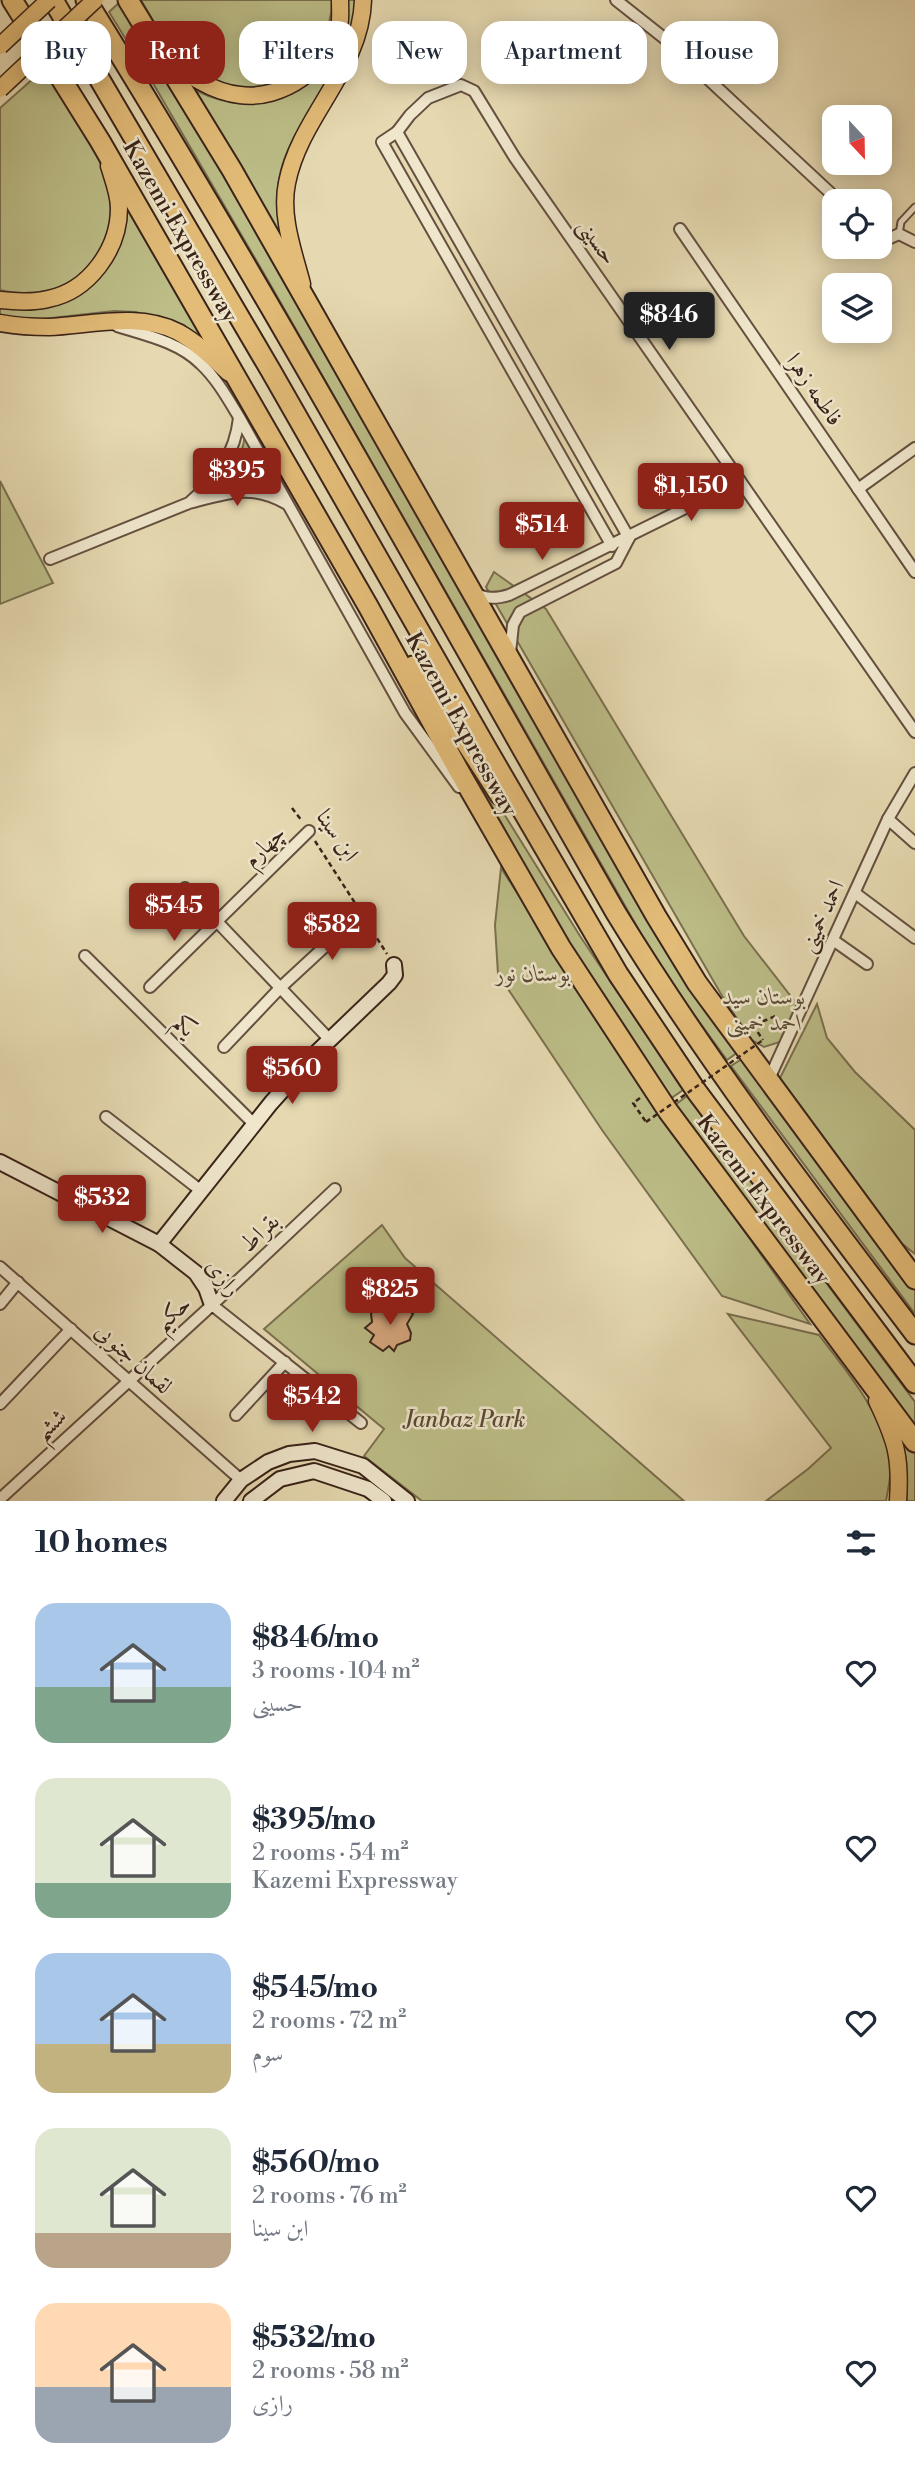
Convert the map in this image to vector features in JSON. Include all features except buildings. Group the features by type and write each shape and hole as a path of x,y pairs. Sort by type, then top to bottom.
{"highway":[{"name":"Kazemi Expressway","path":"12,0 100,141 561,948 653,1089 915,1442"},
{"name":"Kazemi Expressway","path":"51,0 271,371 618,974 697,1092 915,1383"},
{"name":"Kazemi Expressway","path":"86,0 147,98 288,339 649,968 716,1067 915,1334"},
{"path":"128,0 141,21"},
{"path":"180,84 697,983 915,1279"},
{"path":"368,606 437,698 496,790 540,841"}],"main road":[{"path":"0,46 51,0"},
{"path":"0,89 95,0"},
{"path":"207,84 242,96 266,94 286,87 306,75 323,60 339,27 340,0"},
{"path":"306,303 289,230 286,185 307,130 350,57 360,30 363,0"},
{"path":"0,300 24,303 51,299 80,285 101,264 112,245 119,207 100,141"},
{"path":"0,323 26,327 143,322 164,326 200,346 240,383"},
{"path":"889,1243 915,1265"},
{"path":"866,1377 890,1429 900,1459 898,1501"}],"street":[{"path":"616,0 664,38 826,189"},
{"name":"حسینی","path":"397,132 428,98 461,85 474,90 515,158 915,732"},
{"path":"612,546 382,142 397,132 629,538"},
{"name":"فاطمه زهرا","path":"680,229 915,572"},
{"path":"892,237 899,234 915,242"},
{"path":"105,322 177,346 201,363 218,384 405,713 512,862"},
{"path":"189,503 219,473 237,437 239,417"},
{"path":"858,489 915,448"},
{"path":"471,593 496,599 509,595 740,481"},
{"path":"50,559 189,503 226,494 257,491 271,495 288,505"},
{"path":"510,661 513,625 520,612 616,563 629,538"},
{"name":"احمد خمینی","path":"769,1079 888,819 915,773"},
{"path":"888,819 915,843"},
{"name":"چهارم","path":"150,987 309,831"},
{"path":"185,888 330,1040"},
{"path":"855,893 915,938"},
{"name":"یکم","path":"224,1047 281,988 361,913"},
{"path":"833,940 867,964"},
{"name":"یکم","path":"85,956 256,1125"},
{"path":"159,1244 271,1103 330,1040 389,983 395,975 394,965"},
{"path":"106,1117 200,1190"},
{"name":"رازی","path":"0,1162 159,1244 196,1273 206,1288 212,1305 360,1423"},
{"name":"بقراط","path":"212,1305 335,1189"},
{"name":"لقمان جنوبی","path":"0,1267 240,1480"},
{"path":"0,1304 18,1282"},
{"name":"حکیم","path":"128,1380 212,1305"},
{"path":"0,1404 71,1329"},
{"path":"236,1415 285,1362"},
{"name":"ششم","path":"0,1499 128,1380"},
{"path":"224,1501 240,1480 268,1462 289,1454 315,1451 363,1466 407,1501"},
{"path":"256,1500 280,1479 314,1471 369,1489 384,1501"}],"lane":[{"path":"899,234 901,222 915,207"}],"path":[{"name":"ابن سینا","path":"292,808 394,965"},
{"path":"633,1103 646,1122 763,1040 753,1024 778,1016"}],"green space":[{"path":"122,0 134,21 125,21 125,38 109,12"},
{"path":"141,0 332,0 329,21 239,21 239,84 269,84 247,87 222,84 225,84 225,21 153,21"},
{"path":"346,0 356,0 352,21 342,21"},
{"path":"27,84 54,84 94,150 110,195 110,217 105,239 92,262 81,274 62,286 42,292 0,290 0,108"},
{"path":"171,84 738,1052 727,1060 681,997 644,939 154,85"},
{"path":"306,84 328,84 291,143 283,164 278,186 278,212 283,243 195,90 225,101 254,104 268,102"},
{"path":"125,199 208,346 184,325 136,312 114,311 33,320 0,317 0,307 41,308 62,303 79,293"},
{"path":"245,435 273,486 249,482 210,493 233,467 241,452"},
{"path":"0,481 53,583 0,604"},
{"name":"بوستان سید احمد خمینی","path":"494,572 546,609 744,936 799,1007 783,1041 764,1047 752,1040 725,1001 486,587"},
{"path":"460,749 476,769 580,936 683,1090 670,1099 563,934"},
{"name":"بوستان نور","path":"501,868 653,1101 810,1324 722,1296 602,1130 498,974 495,925"},
{"path":"817,1004 827,1038 855,1072 915,1130 915,1254 900,1242 780,1078"},
{"path":"743,1058 915,1290 915,1314 731,1066"},
{"path":"687,1096 915,1402 915,1427 675,1105"},
{"name":"Janbaz Park","path":"382,1225 405,1258 684,1501 422,1501 364,1456 384,1429 264,1329"},
{"path":"728,1314 819,1335 862,1393 886,1441 891,1463 886,1501 766,1501 831,1448"},
{"path":"896,1424 915,1449 915,1501 907,1501 906,1459"}]}
